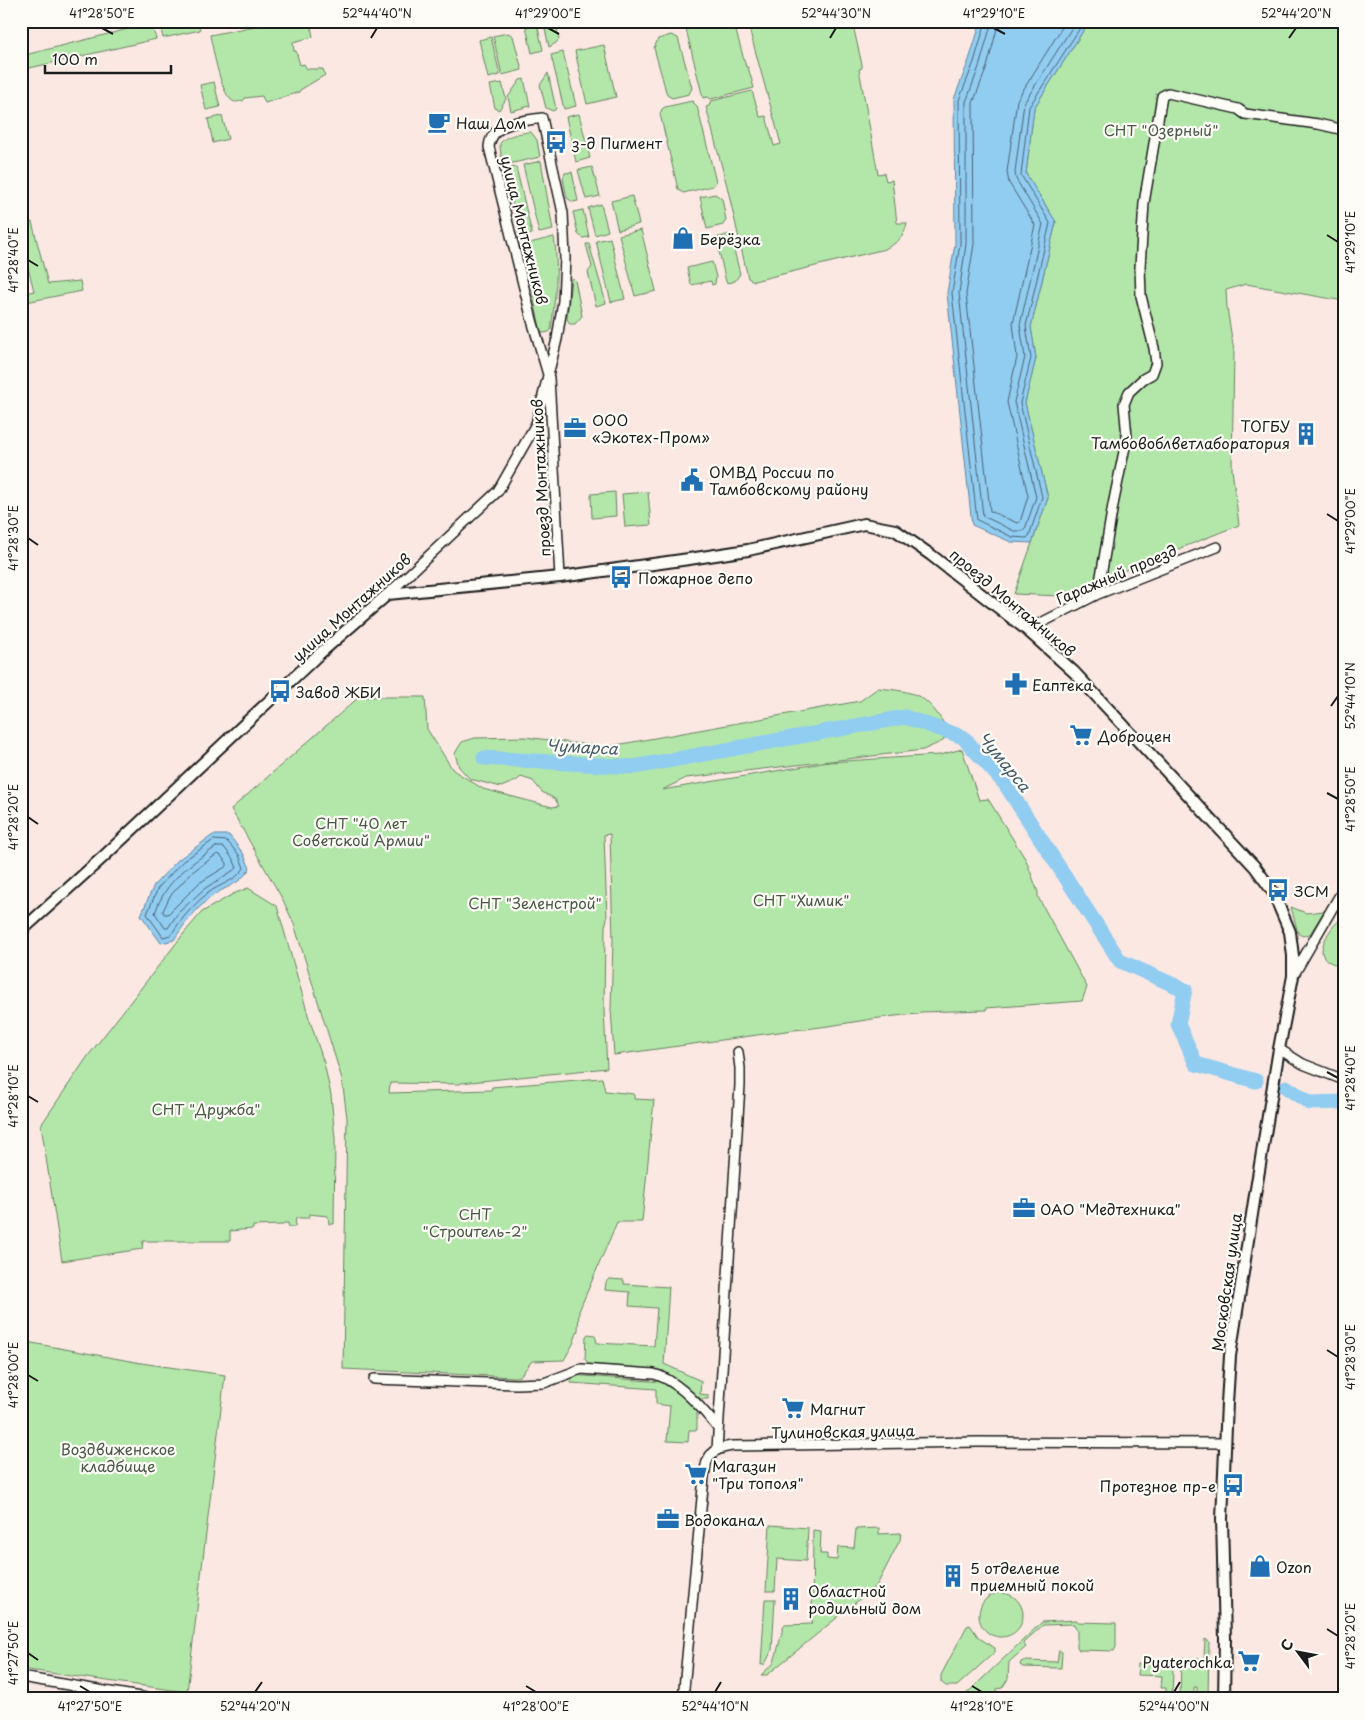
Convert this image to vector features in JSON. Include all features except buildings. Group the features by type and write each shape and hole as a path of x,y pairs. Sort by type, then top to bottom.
{"main road":[{"name":"проезд Монтажников","path":"388,594 560,577 748,550 864,524 894,530 931,555 1027,630 1074,672 1248,858 1273,892 1290,932 1293,956 1292,976"},
{"name":"улица Монтажников","path":"21,931 102,858 318,655 388,594"},
{"name":"Московская улица","path":"1224,1699 1225,1639 1222,1519 1230,1356 1292,976"}],"street":[{"path":"1098,594 1127,437 1124,404 1129,392 1143,378 1152,374 1156,364 1141,296 1140,268 1144,203 1162,96 1168,93 1238,109 1245,114 1318,124 1344,130"},
{"name":"улица Монтажников","path":"388,594 498,491 536,424 549,378 558,340 564,300 565,258 563,213 542,118 504,126 493,135 489,147 532,320 549,378"},
{"name":"проезд Монтажников","path":"549,378 560,577"},
{"name":"Гаражный проезд","path":"1027,630 1098,594 1217,547"},
{"name":"Московская улица","path":"1292,976 1338,908 1344,888"},
{"path":"1279,1049 1303,1064 1344,1080"},
{"path":"683,1699 705,1468 709,1456 717,1450 740,1085 738,1052"},
{"path":"374,1379 516,1384 544,1383 581,1369 654,1374 665,1377 696,1402 717,1427"},
{"name":"Тулиновская улица","path":"717,1450 732,1446 849,1444 1225,1443"},
{"path":"21,1677 152,1699"}],"green space":[{"path":"159,21 198,21 200,30 163,38"},
{"path":"280,21 310,21 313,37 293,42 294,51 296,51 300,65 304,64 307,69 323,69 325,75 299,92 265,103 262,96 245,98 243,101 235,102 230,99 222,83 210,35"},
{"path":"684,21 741,21 742,29 736,31 754,88 711,99 703,98"},
{"path":"747,21 852,21 862,65 862,68 859,69 878,174 884,173 886,181 892,180 897,223 907,223 902,236 894,244 885,249 754,281 748,278 727,186 706,107 709,106 711,101 752,91 760,117 766,116 774,146 781,144"},
{"name":"СНТ \"Озерный\"","path":"1085,21 1344,21 1344,301 1246,284 1226,290 1234,351 1232,469 1239,525 1060,596 1014,594 1048,498 1025,403 1036,358 1031,327 1056,222 1026,174 1034,108 1085,28"},
{"path":"554,22 559,39 549,47 544,24"},
{"path":"537,24 543,50 532,53 526,27"},
{"path":"144,25 151,28 156,39 21,70 21,56"},
{"path":"508,33 513,36 522,70 502,75 493,36"},
{"path":"671,35 678,38 692,88 689,94 672,98 667,95 654,48 658,39"},
{"path":"491,37 500,75 488,78 479,40"},
{"path":"604,45 616,97 587,104 575,51"},
{"path":"563,52 576,106 564,109 551,55"},
{"path":"548,73 556,109 553,111 546,108 540,85"},
{"path":"524,79 530,106 511,111 508,97 520,80"},
{"path":"214,82 220,107 206,110 200,85"},
{"path":"502,83 506,99 499,110 495,108 490,85"},
{"path":"692,101 697,106 716,182 713,186 683,193 678,189 660,114 665,107"},
{"path":"579,114 590,158 576,162 566,117"},
{"path":"222,116 228,139 213,143 208,119"},
{"path":"531,132 537,140 540,157 504,165 500,150 501,142 513,135"},
{"path":"541,161 553,230 539,233 523,165"},
{"path":"516,167 532,234 520,237 505,169"},
{"path":"592,167 600,196 586,199 578,170"},
{"path":"572,172 578,201 573,202 567,198 563,178 565,173"},
{"path":"715,194 722,199 726,220 723,225 707,229 700,197"},
{"path":"632,196 639,224 618,230 611,201"},
{"path":"601,204 608,231 595,235 588,208"},
{"path":"583,210 589,237 583,238 578,234 573,212"},
{"path":"32,222 48,284 80,281 82,291 21,303 21,294 34,291 21,240 21,225"},
{"path":"641,230 656,291 635,296 619,235"},
{"path":"730,234 740,274 735,281 729,283 726,282 716,238"},
{"path":"554,237 556,284 554,307 551,330 544,333 541,332 522,245"},
{"path":"610,238 625,299 611,302 596,241"},
{"path":"586,244 589,244 606,303 596,306 588,272 592,267"},
{"path":"712,262 716,277 715,284 712,285 711,281 691,285 687,268"},
{"path":"573,278 582,316 575,324 570,324 567,319 571,279"},
{"path":"615,492 616,516 592,518 591,494"},
{"path":"648,492 651,525 625,527 622,494"},
{"path":"878,688 903,691 920,697 927,702 948,730 943,741 923,750 686,778 662,790 829,762 940,755 962,749 979,800 988,799 1026,860 1038,892 1038,897 1087,987 1082,1001 986,1008 986,1010 920,1012 919,1014 614,1055 611,1009 613,940 610,834 604,835 607,919 605,926 604,1011 607,1068 460,1084 390,1083 389,1093 491,1090 492,1087 602,1078 605,1091 634,1094 634,1099 654,1100 642,1222 617,1222 579,1311 578,1330 564,1360 532,1361 520,1376 515,1377 343,1369 347,1118 342,1079 294,924 283,900 231,809 359,697 425,697 427,729 453,770 483,789 552,807 559,806 555,799 542,792 533,781 521,777 501,787 470,779 459,767 455,754 462,742 475,738 525,737 605,747 860,701"},
{"name":"СНТ \"Дружба\"","path":"248,888 277,906 324,1063 331,1095 335,1139 334,1224 329,1224 328,1216 309,1214 309,1218 296,1218 295,1227 289,1227 288,1223 284,1223 283,1225 253,1226 253,1229 230,1231 230,1241 143,1241 142,1249 62,1261 41,1125 88,1056 202,912 233,894"},
{"path":"1291,907 1306,913 1324,911 1310,934 1302,936 1298,933"},
{"path":"1344,918 1344,964 1336,964 1324,957 1322,953 1323,947 1333,927"},
{"path":"609,1279 624,1280 624,1284 669,1287 664,1364 701,1381 700,1394 708,1395 708,1399 701,1399 664,1371 589,1365 585,1359 586,1336 588,1334 595,1335 597,1343 654,1346 657,1308 629,1306 630,1292 605,1290 606,1282"},
{"name":"Воздвиженское кладбище","path":"21,1341 141,1363 225,1375 187,1692 21,1669"},
{"path":"571,1375 663,1382 697,1407 697,1430 689,1430 688,1442 667,1441 670,1406 656,1404 656,1389 571,1383"},
{"path":"770,1525 808,1528 806,1561 777,1559 775,1591 766,1591"},
{"path":"879,1528 879,1534 901,1533 900,1540 877,1585 767,1675 761,1675 774,1663 784,1625 812,1624 813,1530 821,1531 820,1554 827,1554 827,1559 837,1560 838,1547 854,1548 856,1529"},
{"path":"1005,1593 1017,1599 1022,1606 1022,1624 1017,1631 1010,1636 997,1637 985,1631 980,1624 979,1611 985,1599 992,1594"},
{"path":"765,1599 775,1599 772,1650 765,1664 761,1665"},
{"path":"1077,1620 1077,1622 1116,1623 1116,1647 1114,1651 1079,1650 1074,1624 1043,1625 1023,1643 1026,1647 1009,1662 1008,1679 1002,1688 997,1689 996,1699 984,1699 984,1696 962,1698 1042,1622"},
{"path":"970,1625 979,1638 995,1648 995,1652 957,1686 946,1686 941,1682 941,1675 967,1626"},
{"path":"1205,1639 1209,1641 1208,1699 1197,1699 1197,1687 1194,1687 1194,1699 1180,1699 1181,1658 1204,1659"},
{"path":"1059,1650 1062,1652 1061,1668 1023,1667 1020,1665 1023,1661 1057,1662"},
{"path":"1138,1664 1169,1666 1173,1670 1172,1699 1166,1699 1166,1688 1161,1688 1162,1676 1137,1675"}],"water":[{"path":"981,21 1085,21 1085,28 1034,108 1026,174 1056,222 1031,327 1036,358 1025,403 1048,498 1032,543 1011,542 972,525 947,293 955,244 954,99"},
{"path":"213,835 229,835 243,853 250,868 241,879 199,907 174,940 161,943 141,915 154,885 179,859"}],"waterway":[{"name":"Чумарса","path":"484,758 634,767 905,717 963,737 1005,784 1120,961 1185,990 1178,1024 1196,1064 1256,1081"},
{"name":"Чумарса","path":"1286,1087 1310,1103 1344,1102"}],"railway":[{"path":"21,886 24,883"}],"place":[{"name":"Наш Дом","path":"439,122"},
{"name":"з-д Пигмент","path":"556,142"},
{"name":"Берёзка","path":"683,238"},
{"name":"ООО «Экотех-Пром»","path":"575,428"},
{"name":"ТОГБУ Тамбовоблветлаборатория","path":"1306,434"},
{"name":"ОМВД России по Тамбовскому району","path":"692,480"},
{"name":"Пожарное депо","path":"621,577"},
{"name":"Еаптека","path":"1016,684"},
{"name":"Завод ЖБИ","path":"280,691"},
{"name":"Доброцен","path":"1081,735"},
{"name":"ЗСМ","path":"1278,890"},
{"name":"ОАО \"Медтехника\"","path":"1024,1208"},
{"name":"Магнит","path":"793,1408"},
{"name":"Магазин \"Три тополя\"","path":"696,1474"},
{"name":"Протезное пр-е","path":"1233,1485"},
{"name":"Водоканал","path":"668,1519"},
{"name":"Ozon","path":"1260,1566"},
{"name":"5 отделение приемный покой","path":"953,1576"},
{"name":"Областной родильный дом","path":"791,1599"},
{"name":"Pyaterochka","path":"1249,1661"}],"park label":[{"name":"СНТ \"40 лет Советской Армии\"","path":"361,830"},
{"name":"СНТ \"Химик\"","path":"801,899"},
{"name":"СНТ \"Зеленстрой\"","path":"535,902"},
{"name":"СНТ \"Строитель-2\"","path":"475,1222"}]}
